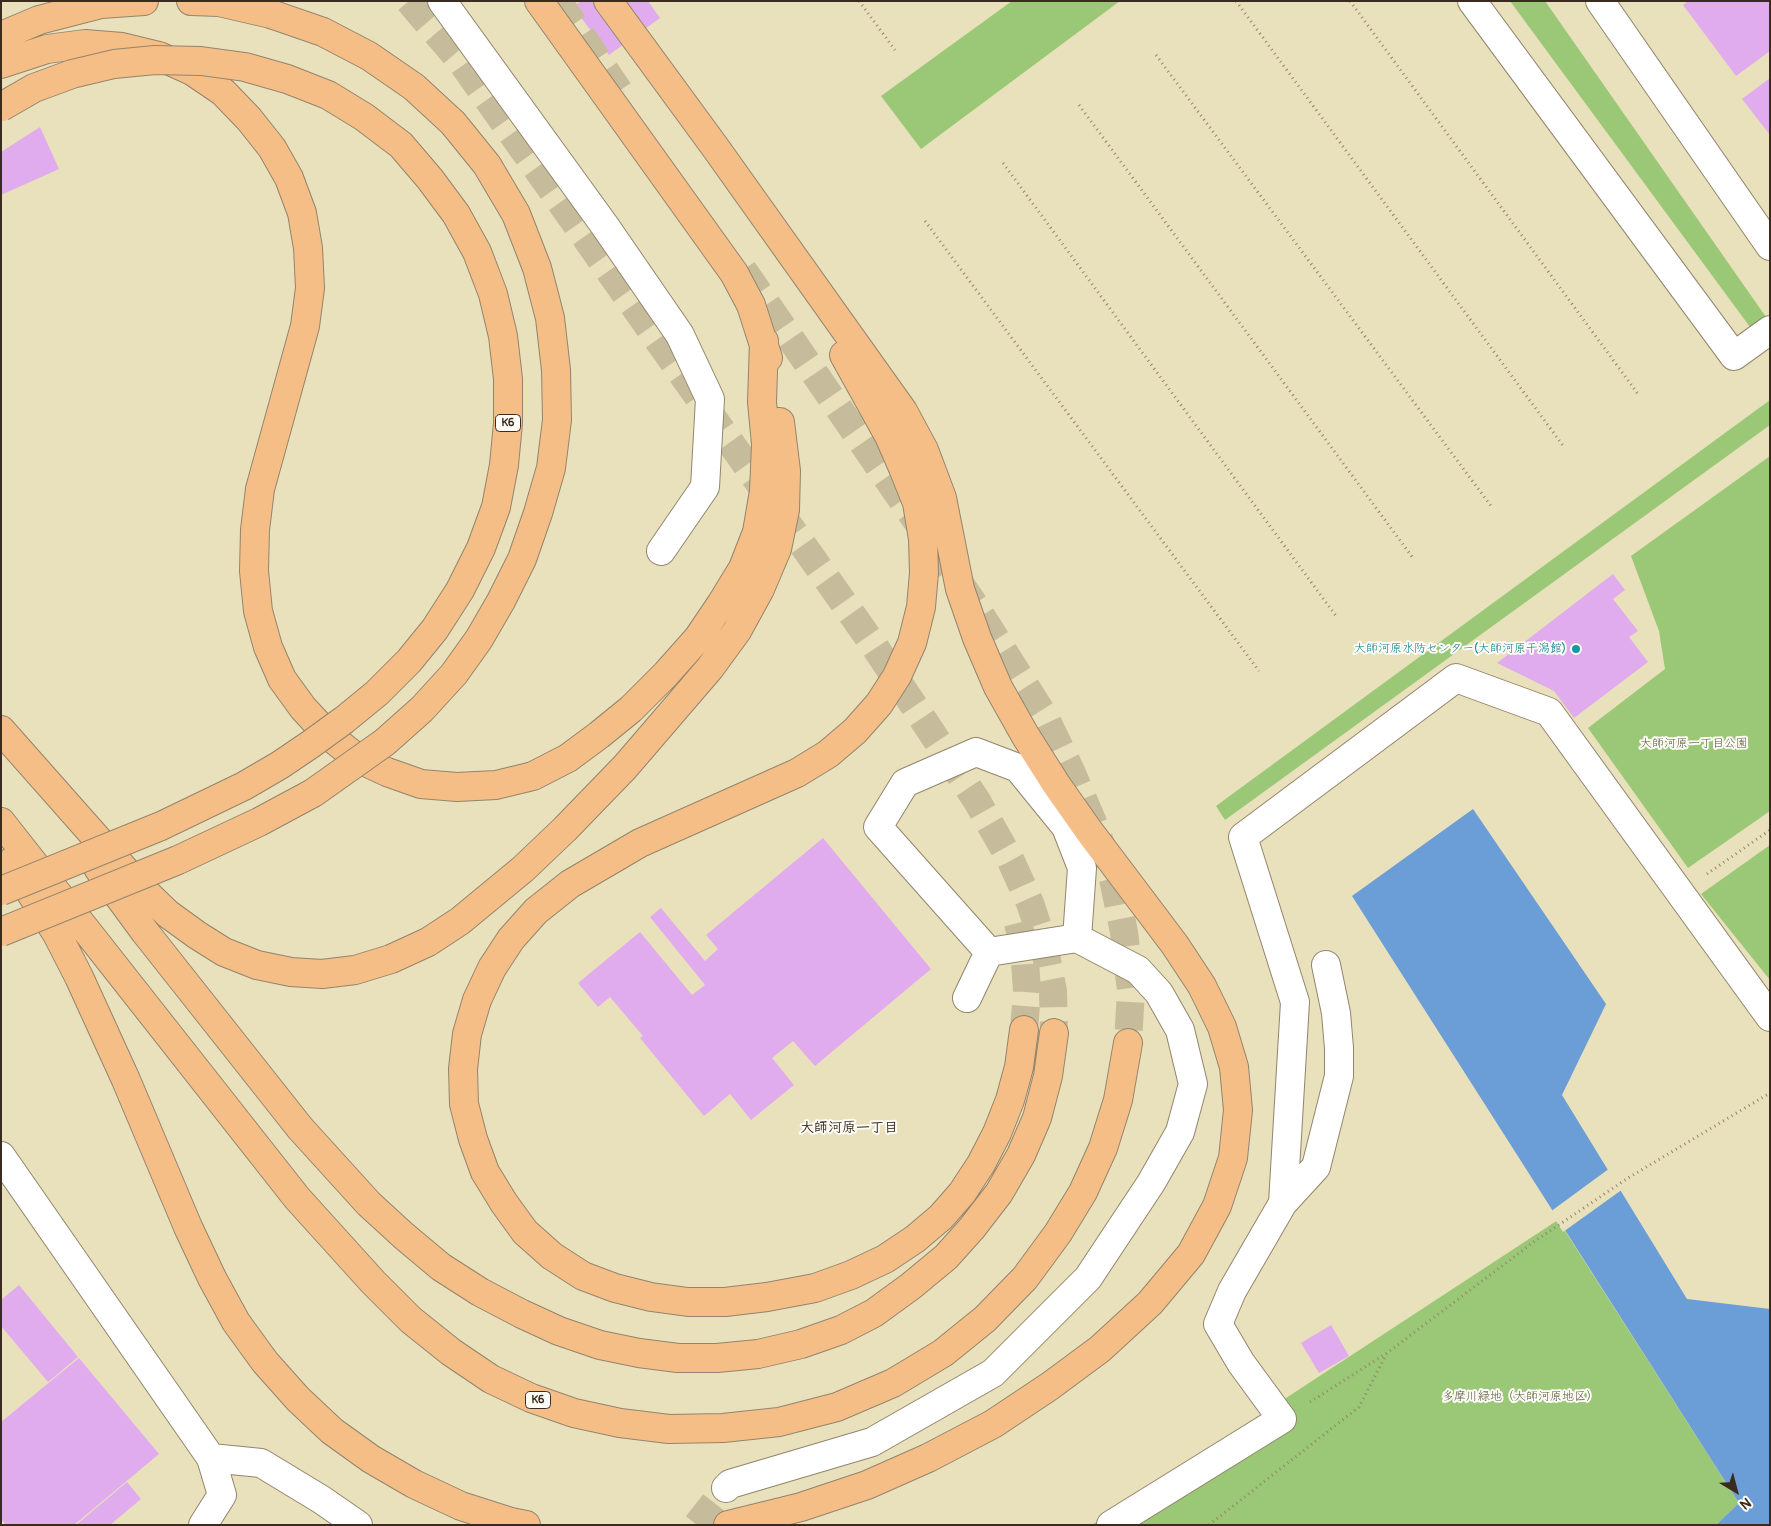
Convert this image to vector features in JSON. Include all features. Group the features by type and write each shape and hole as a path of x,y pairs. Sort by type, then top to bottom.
{"highway":[{"path":"1,36 39,20 101,4 144,1"},
{"path":"1,932 178,860 259,822 313,793 385,742 429,702 454,674 479,639 522,559 551,468 557,420 556,370 550,318 537,268 516,214 487,165 453,123 414,87 369,56 323,32 271,14 220,2 191,1"},
{"path":"1,730 139,886 175,919 224,952 257,965 291,972 322,974 355,970 391,959 428,942 493,896 565,829 625,767 710,668 737,631 760,589 777,549 785,510 786,471 777,389 764,341 751,305 734,273 539,1"},
{"path":"608,1 902,411 924,450 942,498 960,588 977,638 998,686 1025,735 1056,784 1175,945 1202,986 1222,1027 1234,1067 1238,1110 1233,1158 1223,1190 1217,1206 1191,1254 1150,1304 1100,1349 1050,1386 993,1424 928,1458 867,1485 801,1506 728,1525"},
{"path":"1,64 47,49 85,44 122,47 159,56 192,71 223,92 255,126 272,148 289,178 302,213 308,248 310,288 304,326 260,489 254,530 254,571 258,610 268,646 282,679 303,708 328,735 357,758 421,784 457,787 496,785 532,776 568,758 599,736 638,702 698,638 743,568 757,532 764,491 766,444 762,402 764,341"},
{"name":"K6","path":"1,107 34,88 72,74 106,66 156,60 201,61 245,67 287,79 328,95 364,117 400,145 430,178 456,214 478,252 493,294 502,336 508,379 508,423 504,466 496,507 481,548 460,590 436,629 377,693 311,744 244,786 161,826 1,891"},
{"path":"786,248 889,436 917,503 924,539 924,573 921,606 912,643 898,676 879,704 855,731 828,754 797,772 640,843 606,861 570,884 536,910 511,939 492,968 477,1000 467,1034 463,1069 464,1104 473,1139 485,1172 525,1232 552,1256 583,1276 615,1288 688,1302 725,1302 767,1297 815,1288 885,1259 915,1239 940,1218 962,1193 982,1164 1010,1100 1017,1075 1024,1030"},
{"path":"1,738 145,932 300,1128 369,1204 440,1266 480,1292 559,1331 600,1345 678,1358 717,1358 750,1355 801,1344 841,1330 874,1313 912,1286 946,1257 972,1228 999,1193 1021,1155 1037,1118 1048,1076 1054,1033"},
{"name":"K6","path":"1,822 297,1198 367,1276 411,1320 451,1352 491,1379 531,1398 574,1414 620,1423 669,1429 723,1428 779,1422 837,1407 893,1383 943,1352 985,1319 1025,1278 1058,1233 1083,1192 1103,1148 1118,1100 1128,1043"},
{"path":"1,850 57,934 118,1063 212,1278 236,1322 265,1362 298,1399 332,1431 371,1459 414,1484 461,1506 526,1525"}],"street":[{"path":"442,1 599,218 680,335 710,399 705,487 661,551"},
{"path":"1472,1 1734,356 1770,330"},
{"path":"1600,1 1770,246"},
{"path":"1283,1203 1295,1002 1243,837 1456,678 1549,712 1770,1017"},
{"path":"990,952 878,828 905,783 976,752 1018,768 1066,826 1082,868 1077,938"},
{"path":"726,1488 730,1484 872,1442 993,1373 1088,1278 1151,1183 1180,1132 1193,1084 1180,1030 1160,993 1138,970 1077,938 990,952"},
{"path":"967,998 990,952"},
{"path":"1111,1525 1282,1420 1241,1363 1218,1324 1232,1291 1283,1203 1316,1167 1339,1076 1336,1013 1326,966"},
{"path":"1,1156 211,1458 222,1495 203,1525"},
{"path":"211,1458 261,1463 322,1500 358,1525"}],"path":[{"path":"859,1 895,50"},
{"path":"1236,1 1564,447"},
{"path":"1350,1 1638,394"},
{"path":"1156,55 1491,506"},
{"path":"1079,105 1413,558"},
{"path":"1003,163 1336,616"},
{"path":"925,221 1259,672"},
{"path":"1680,894 1770,830"},
{"path":"1471,1289 1628,1178 1770,1093"}],"green space":[{"path":"1012,1 1120,1 921,149 881,96"},
{"path":"1510,1 1545,1 1766,317 1750,327"},
{"path":"1770,400 1770,425 1225,820 1216,806"},
{"name":"大師河原一丁目公園","path":"1770,456 1770,811 1688,868 1588,728 1665,669 1659,631 1631,556"},
{"path":"1770,845 1770,980 1701,894"},
{"name":"多摩川緑地（大師河原地区）","path":"1558,1220 1739,1503 1716,1525 1092,1525"}],"water":[{"path":"1473,809 1606,1004 1562,1095 1687,1299 1770,1309 1770,1525 1716,1525 1739,1503 1352,896"}],"pier":[{"path":"1610,1168 1623,1189 1563,1232 1550,1212"}],"building":[{"path":"581,1 648,1 660,18 609,55 573,7"},
{"path":"1688,1 1770,1 1770,51 1736,76 1683,5"},
{"path":"1770,78 1770,135 1742,99"},
{"path":"40,127 59,169 1,195 1,152"},
{"name":"大師河原水防センター(大師河原干潟館)","path":"1613,574 1625,590 1613,599 1638,631 1629,637 1648,662 1574,718 1554,691 1497,663"},
{"path":"823,838 931,969 815,1066 793,1041 772,1058 794,1085 751,1120 730,1094 704,1116 640,1038 643,1036 610,997 598,1007 578,983 640,932 692,995 705,985 650,917 661,908 705,961 718,949 706,935"},
{"path":"19,1285 78,1357 48,1382 1,1326 1,1300"},
{"path":"1331,1325 1349,1356 1319,1373 1301,1343"},
{"path":"79,1358 159,1454 74,1525 6,1525 1,1519 1,1422"},
{"path":"127,1482 141,1499 110,1525 76,1525"}],"tunnel":[{"path":"409,1 462,63 875,647 977,801 1011,861 1030,903 1044,945 1053,991 1054,1033"},
{"path":"558,1 619,91"},
{"path":"743,270 972,601 1046,719 1095,827 1113,879 1124,932 1131,990 1128,1043"},
{"path":"1018,923 1024,947 1027,991 1024,1030"},
{"path":"697,1525 726,1488"}],"place":[{"name":"大師河原水防センター(大師河原干潟館)","path":"1576,649"}],"district":[{"name":"大師河原一丁目","path":"849,1128"}]}
